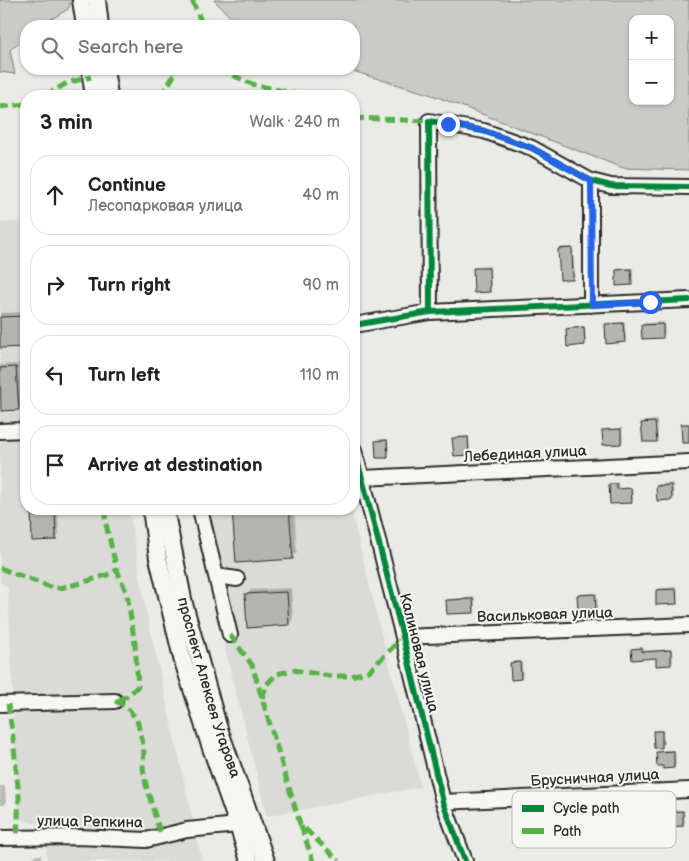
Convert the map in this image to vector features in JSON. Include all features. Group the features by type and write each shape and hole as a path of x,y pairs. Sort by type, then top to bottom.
{"main road":[{"path":"81,0 84,20"},
{"path":"97,0 99,20"},
{"path":"91,75 93,90"},
{"path":"106,75 108,90"},
{"name":"проспект Алексея Угарова","path":"152,515 158,558 182,658 249,861"},
{"name":"проспект Алексея Угарова","path":"166,515 184,604 218,726 266,861"}],"street":[{"path":"430,312 429,120 484,131 532,148 591,181 611,186 689,187"},
{"path":"591,181 592,305"},
{"path":"360,324 430,312 689,300"},
{"path":"0,431 20,430"},
{"name":"Лебединая улица","path":"362,478 689,462"},
{"name":"Калиновая улица","path":"360,471 443,802 465,861"},
{"path":"201,515 230,635"},
{"path":"216,576 238,579"},
{"name":"Васильковая улица","path":"403,637 689,625"},
{"path":"0,704 115,701"},
{"name":"Брусничная улица","path":"668,791 689,790"},
{"name":"Брусничная улица","path":"443,802 512,799"},
{"name":"улица Репкина","path":"0,838 79,837 146,840 187,830 238,824"}],"shaded area":[{"path":"0,0 72,0 68,9 50,20 20,20 20,42 10,50 15,74 0,72"},
{"path":"214,0 689,0 689,170 623,168 432,95 360,73 360,20 233,20"},
{"path":"20,221 20,515 130,515 146,611 202,861 47,861 45,826 19,819 8,588 0,582 0,223"},
{"path":"192,515 352,515 421,787 267,816"}],"building":[{"path":"572,248 573,280 560,280 558,249"},
{"path":"473,268 489,268 490,292 474,293"},
{"path":"631,269 632,285 616,286 616,270"},
{"path":"20,316 20,347 0,348 0,317"},
{"path":"623,323 625,342 606,344 605,324"},
{"path":"663,324 663,338 642,339 641,325"},
{"path":"584,327 585,345 567,347 566,329"},
{"path":"16,367 19,410 1,411 0,368"},
{"path":"655,422 657,442 643,442 641,423"},
{"path":"681,424 689,424 689,443 682,443"},
{"path":"621,429 621,444 603,445 602,430"},
{"path":"468,437 469,455 454,456 452,438"},
{"path":"387,440 388,458 376,458 375,441"},
{"path":"609,484 617,484 617,489 631,488 632,503 610,504"},
{"path":"671,485 672,500 657,501 656,486"},
{"path":"31,515 55,515 56,540 32,541"},
{"path":"232,515 289,515 293,559 236,563"},
{"path":"676,589 677,604 656,605 656,590"},
{"path":"287,592 289,625 247,628 245,594"},
{"path":"595,594 596,609 578,610 577,595"},
{"path":"473,599 474,613 447,614 446,600"},
{"path":"642,648 642,652 671,650 671,665 656,666 656,658 632,660 631,649"},
{"path":"520,662 521,679 511,680 510,663"},
{"path":"653,731 662,731 662,748 654,748"},
{"path":"674,751 674,768 663,769 663,766 657,766 656,752"},
{"path":"683,811 683,826 676,827 676,812"}],"marked path":[{"path":"192,0 200,20"},
{"path":"165,90 174,75"},
{"path":"232,75 252,84 278,90"},
{"path":"55,90 67,83 91,77"},
{"path":"0,107 20,105"},
{"path":"360,118 429,121"},
{"path":"105,515 117,570 127,594 135,644 138,686 128,696 115,701"},
{"path":"0,568 50,587 60,588 107,575 117,570"},
{"path":"230,635 252,665 300,824 339,861"},
{"path":"262,698 267,684 277,674 293,670 330,676 351,676 369,671 403,637"},
{"path":"115,701 126,706 137,720 144,749 143,768 146,785 161,836"},
{"path":"8,704 19,797 17,837"},
{"path":"301,826 313,861"}],"cycle path":[{"path":"430,312 429,121 484,131 532,148 591,181 611,186 689,187"},
{"path":"360,324 430,312 689,300"},
{"path":"360,471 443,802 465,861"}],"route":[{"path":"448,124 484,131 532,148 591,181 592,305 650,302"}]}
